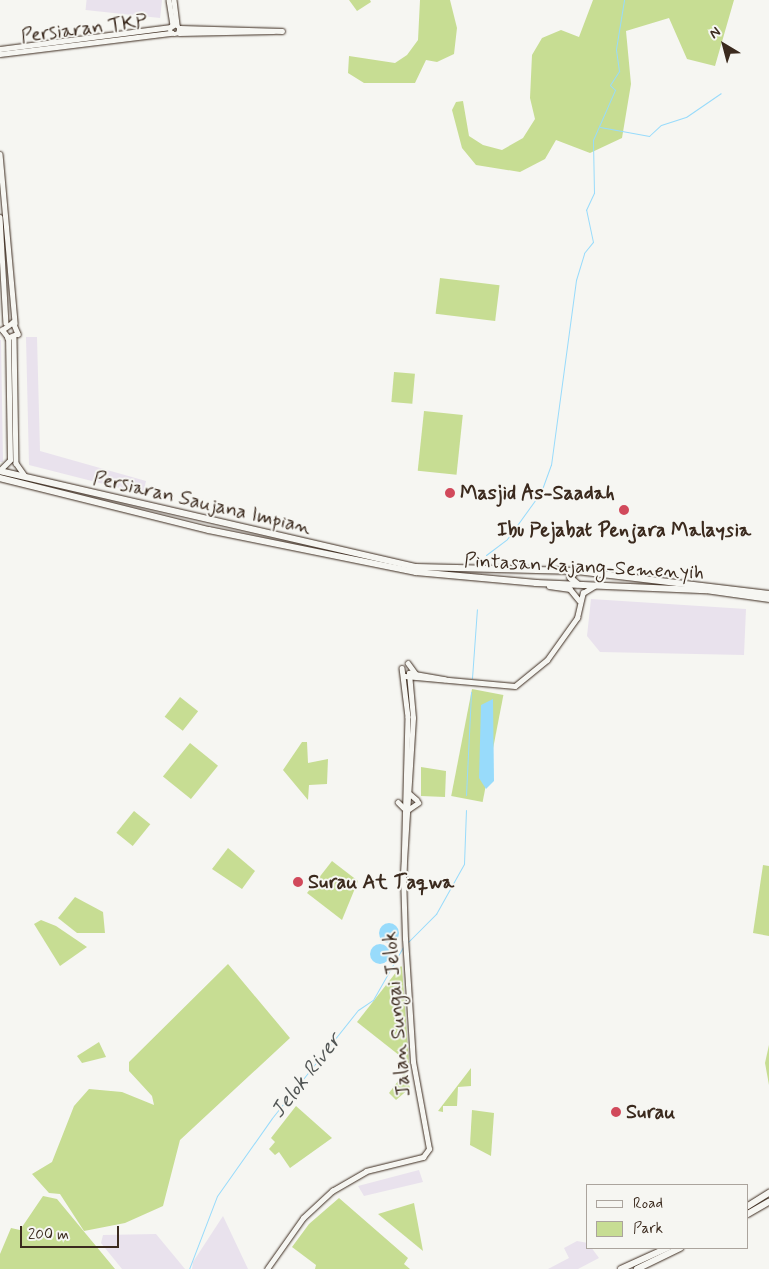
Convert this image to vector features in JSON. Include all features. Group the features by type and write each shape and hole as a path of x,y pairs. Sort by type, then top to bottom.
{"main road":[{"name":"Persiaran Saujana Impian","path":"0,471 91,495 114,497 139,507 397,566"},
{"name":"Persiaran Saujana Impian","path":"0,478 209,530 397,566"},
{"name":"Pintasan Kajang-Semenyih","path":"397,566 536,583 706,590 769,599"},
{"name":"Pintasan Kajang-Semenyih","path":"416,569 578,571 769,594"},
{"path":"514,581 560,581 557,571"},
{"path":"578,571 572,580 585,585"},
{"path":"749,1205 769,1193"},
{"path":"749,1213 769,1202"},
{"path":"627,1269 665,1249"},
{"path":"638,1269 678,1249"},
{"path":"621,1269 649,1257"}],"street":[{"path":"169,0 175,29"},
{"path":"174,0 175,29"},
{"name":"Persiaran TKP","path":"0,53 175,29 282,31"},
{"path":"0,154 15,323 19,331 6,336"},
{"path":"0,217 3,325 6,336 16,462 26,477"},
{"path":"3,325 15,323"},
{"path":"0,471 10,460 6,336"},
{"path":"536,583 570,589 579,600"},
{"path":"403,686 407,676 504,687 524,681 539,670 571,628 579,600 596,586"},
{"path":"408,663 418,676"},
{"name":"Jalan Sungai Jelok","path":"267,1269 303,1218 337,1187 366,1171 419,1158 428,1152 413,1062 405,939 404,875 407,794 410,688 407,676 402,668 408,717 407,794"},
{"path":"410,688 418,676"},
{"path":"407,794 418,801 406,809 398,800 407,794"}],"shaded area":[{"path":"87,0 162,0 160,18 86,10"},
{"path":"26,337 37,337 40,451 146,481 143,494 29,465"},
{"path":"1,340 3,462 0,462"},
{"path":"591,599 746,609 744,655 600,652 587,636"},
{"path":"419,1170 423,1182 364,1196 358,1186"},
{"path":"223,1216 248,1269 192,1269 193,1262"},
{"path":"156,1234 185,1269 122,1269 101,1243 103,1235"},
{"path":"577,1241 586,1243 586,1249 592,1249 599,1258 578,1269 548,1269 569,1258 564,1248"}],"green space":[{"path":"349,0 370,0 371,2 357,11"},
{"path":"420,0 450,0 457,28 454,54 437,62 426,60 415,83 364,83 348,73 349,56 395,63 407,55 418,40"},
{"path":"593,0 734,0 715,66 687,59 669,18 626,31 631,84 622,138 590,153 556,140 545,159 520,172 476,165 462,148 452,110 456,102 463,101 469,136 483,145 502,150 523,138 535,119 530,98 532,55 542,38 561,30 579,37"},
{"path":"440,278 500,285 495,321 436,314"},
{"path":"394,372 415,374 412,404 391,402"},
{"path":"424,411 463,415 457,475 418,471"},
{"path":"472,689 503,695 483,802 451,796"},
{"path":"180,697 198,711 183,731 165,717"},
{"path":"302,742 307,742 308,763 328,759 327,784 309,785 308,800 283,770"},
{"path":"190,743 218,766 191,799 163,776"},
{"path":"421,767 446,771 445,797 421,796"},
{"path":"134,811 150,824 133,846 116,833"},
{"path":"228,848 255,871 242,889 212,869"},
{"path":"332,861 358,881 342,920 307,893"},
{"path":"763,865 769,866 769,936 753,933"},
{"path":"75,897 103,912 105,933 77,933 58,918"},
{"path":"41,920 56,926 87,947 60,966 34,924"},
{"path":"228,964 290,1038 180,1140 163,1206 125,1223 84,1231 60,1194 49,1193 32,1174 52,1162 74,1106 89,1089 122,1092 154,1105 152,1096 129,1071 129,1062"},
{"path":"402,967 409,1063 357,1022"},
{"path":"99,1042 106,1057 82,1063 77,1056"},
{"path":"769,1045 769,1085 765,1063"},
{"path":"471,1068 471,1086 458,1087 457,1106 443,1106 443,1112 438,1111"},
{"path":"405,1072 410,1088 396,1100 389,1093"},
{"path":"296,1106 332,1138 290,1168 279,1152 275,1155 269,1149 275,1142 271,1138"},
{"path":"472,1110 494,1113 491,1156 470,1145"},
{"path":"43,1196 57,1199 115,1269 0,1269 0,1254 11,1228 20,1230"},
{"path":"339,1198 408,1258 404,1264 410,1269 315,1269 316,1265 292,1247 309,1224"},
{"path":"414,1203 423,1251 378,1214"}],"water":[{"path":"493,699 494,781 486,789 479,778 481,705"},
{"path":"389,923 396,926 399,933 396,940 389,943 382,940 379,933 382,926"},
{"path":"380,944 387,947 390,954 387,961 380,964 373,961 370,954 373,947"}],"waterway":[{"path":"486,555 507,539 541,492 551,465 576,280 584,253 593,242 586,210 594,193 593,140 615,90 610,85 619,71 616,49 624,0"},
{"path":"600,127 649,136 661,125 686,117 721,93"},
{"path":"472,678 477,609"},
{"path":"466,795 471,692"},
{"path":"408,942 436,914 464,864 466,810"},
{"name":"Jelok River","path":"189,1269 217,1196 272,1118 358,1010 373,1000 403,947"}],"place":[{"name":"Masjid As-Saadah","path":"450,493"},
{"name":"Ibu Pejabat Penjara Malaysia","path":"624,510"},
{"name":"Surau At Taqwa","path":"298,882"},
{"name":"Surau","path":"616,1112"}]}
